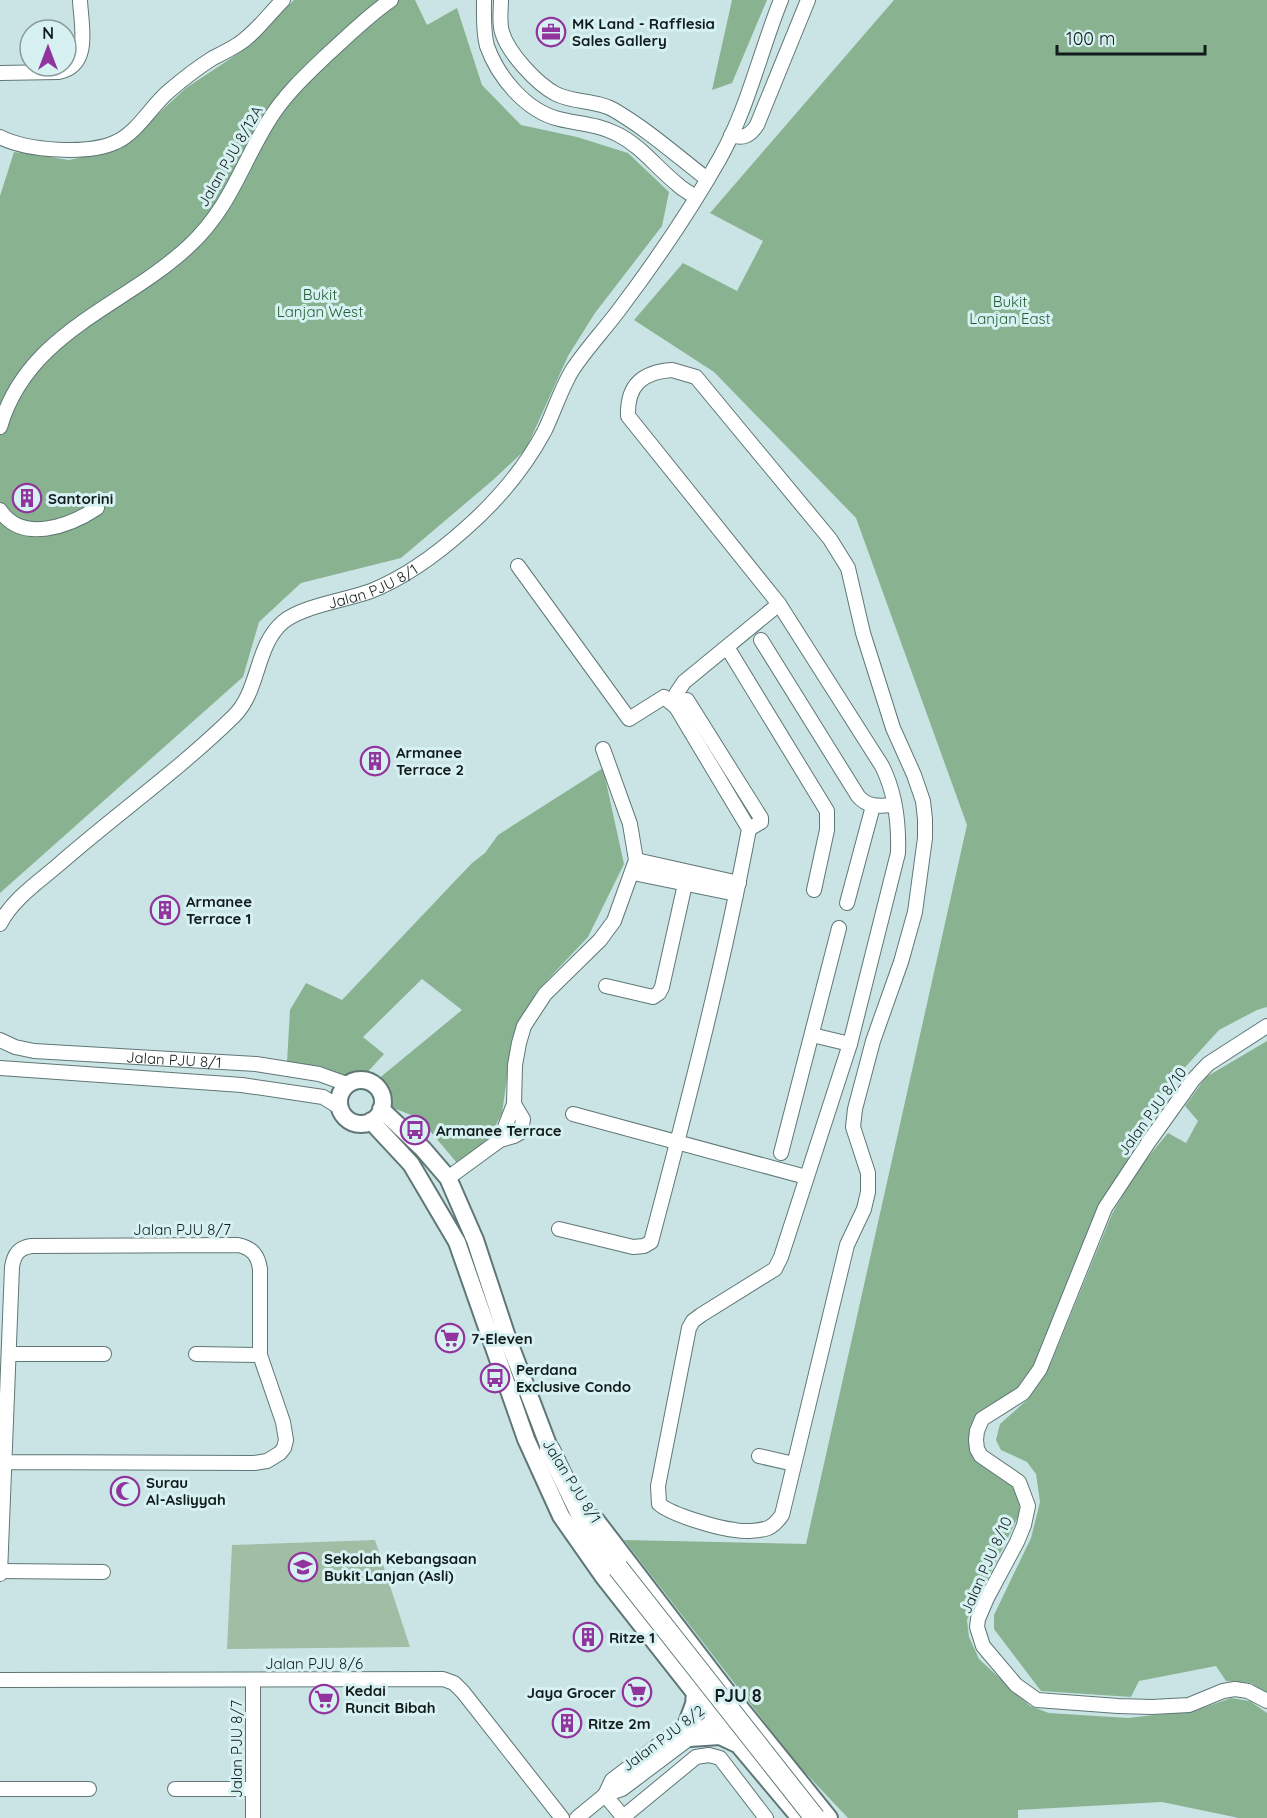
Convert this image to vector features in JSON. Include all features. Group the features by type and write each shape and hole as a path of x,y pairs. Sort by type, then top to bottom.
{"highway":[{"path":"549,1450 584,1520 618,1568 815,1818"}],"main road":[{"path":"360,1080 374,1084 382,1096 376,1115 355,1123 342,1114 339,1107 340,1094 347,1084 360,1080"},
{"name":"Jalan PJU 8/1","path":"376,1115 423,1149 448,1178 475,1240 526,1439 561,1516 603,1576 695,1693 800,1818"},
{"name":"Jalan PJU 8/1","path":"376,1115 411,1164 457,1242 549,1450 585,1506 620,1554 829,1818"},
{"path":"695,1693 688,1730 720,1736 742,1748"}],"street":[{"path":"0,73 58,72 74,65 82,49 80,0"},
{"path":"0,137 28,147 58,150 94,147 117,142 149,113 166,93 194,71 238,45 283,0"},
{"name":"Jalan PJU 8/12A","path":"0,427 4,412 21,383 33,365 57,340 169,262 208,227 230,195 254,145 284,97 356,28 392,0"},
{"path":"484,0 484,31 487,46 499,70 530,106 558,119 603,127 619,135 644,152 676,184 696,197"},
{"path":"501,0 502,31 505,40 525,67 540,82 557,94 610,108 620,113 655,136 707,179"},
{"name":"Jalan PJU 8/1","path":"0,924 9,908 237,714 246,700 267,643 285,620 369,592 399,578 440,550 492,503 514,478 542,435 576,364 589,344 617,313 670,241 707,179 731,135 758,70 768,32 781,0"},
{"path":"731,135 739,138 747,136 757,125 807,0"},
{"path":"672,370 696,377 830,539 848,567 863,633 893,728 917,784 925,819 925,838 915,912 901,962 873,1041 855,1109 853,1128 868,1173 868,1192 864,1209 847,1245 782,1515 774,1525 766,1528 735,1531 675,1513 659,1504 658,1486 689,1328 693,1321 701,1315 775,1269 781,1257 850,1044 898,853 899,830 889,779 779,604 628,416 627,403 632,390 645,377 656,371 672,370"},
{"path":"0,510 4,517 13,523 36,530 60,526 83,517 97,508"},
{"path":"518,566 629,719 664,697 682,703"},
{"path":"559,1229 633,1247 644,1246 651,1242 738,888 749,829 761,822 761,818 682,703 675,700 679,688 779,604"},
{"path":"761,640 863,803 873,806 894,805"},
{"path":"727,647 826,811 826,831 813,890"},
{"path":"448,1178 500,1140 514,1137 521,1132 523,1126 521,1113 514,1104 515,1065 524,1026 545,994 600,940 615,921 634,866 630,824 603,749"},
{"path":"847,903 873,806"},
{"path":"634,866 738,888"},
{"path":"634,866 685,884 738,888"},
{"path":"606,986 653,997 659,993 685,884"},
{"path":"781,1153 839,928"},
{"name":"Jalan PJU 8/10","path":"1267,1026 1208,1065 1193,1080 1154,1134 1105,1208 1040,1369 1023,1393 982,1419 976,1440 981,1456 1019,1482 1028,1506 1017,1542 987,1598 978,1618 977,1627 983,1646 1016,1685 1036,1700 1118,1706 1189,1705 1223,1691 1235,1689 1248,1690 1267,1701"},
{"path":"812,1035 850,1044"},
{"name":"Jalan PJU 8/1","path":"0,1040 15,1047 34,1051 256,1064 319,1074 347,1084"},
{"path":"34,1051 34,1072"},
{"name":"Jalan PJU 8/1","path":"0,1068 242,1085 323,1097 339,1107"},
{"path":"573,1114 806,1177"},
{"name":"Jalan PJU 8/7","path":"0,1573 4,1462 13,1259 17,1252 23,1247 238,1245 248,1247 259,1260 260,1355 283,1422 286,1440 280,1453 267,1461 254,1463 4,1462"},
{"path":"9,1354 104,1354"},
{"path":"196,1354 260,1355"},
{"path":"759,1456 794,1464"},
{"path":"0,1573 103,1572"},
{"name":"Jalan PJU 8/6","path":"0,1680 443,1679 454,1683 562,1818"},
{"name":"Jalan PJU 8/7","path":"252,1818 253,1680"},
{"name":"Jalan PJU 8/2","path":"577,1818 605,1795 612,1780 733,1698"},
{"path":"605,1795 623,1818 696,1757 709,1755 720,1758 766,1818"},
{"path":"0,1789 89,1789"},
{"path":"175,1789 253,1789"}],"green space":[{"name":"Bukit Lanjan West","path":"294,0 415,0 427,25 457,8 482,85 521,125 577,137 628,153 669,192 662,226 595,313 568,356 526,449 401,558 301,583 259,622 243,677 0,893 0,196 14,152 69,160 120,149 186,88 239,53"},
{"path":"732,0 767,0 732,83 712,90"},
{"name":"Bukit Lanjan East","path":"894,0 1267,0 1267,1007 1219,1030 1168,1086 1133,1134 1128,1160 1091,1229 1026,1384 972,1437 973,1457 988,1470 1010,1479 1020,1497 1019,1515 967,1620 969,1637 979,1659 1030,1706 1049,1713 1128,1718 1197,1710 1231,1698 1250,1701 1267,1713 1267,1818 1239,1818 1162,1802 1018,1810 1018,1818 848,1818 796,1763 624,1540 806,1544 967,825 856,518 714,372 634,320 683,263 737,291 763,241 710,213"},
{"path":"603,768 624,864 588,937 537,991 512,1040 502,1114 483,1147 457,1163 419,1118 388,1106 391,1089 377,1080 462,1010 422,979 363,1037 384,1054 364,1076 347,1078 287,1062 290,1010 306,983 342,1000 472,863 485,853 498,835"},
{"path":"1267,1041 1267,1694 1251,1683 1226,1681 1216,1666 1139,1681 1131,1697 1041,1691 994,1629 994,1615 1031,1538 1040,1502 1036,1474 1027,1462 1001,1450 996,1440 1000,1424 1028,1399 1051,1363 1112,1214 1138,1169 1168,1133 1186,1143 1198,1121 1185,1106 1206,1077"},
{"path":"375,1540 410,1647 227,1649 232,1545"}],"place":[{"name":"MK Land - Rafflesia Sales Gallery","path":"551,32"},
{"name":"Santorini","path":"27,498"},
{"name":"Armanee Terrace 2","path":"375,761"},
{"name":"Armanee Terrace 1","path":"165,910"},
{"name":"Armanee Terrace","path":"415,1130"},
{"name":"7-Eleven","path":"450,1338"},
{"name":"Perdana Exclusive Condo","path":"495,1378"},
{"name":"Surau Al-Asliyyah","path":"125,1491"},
{"name":"Sekolah Kebangsaan Bukit Lanjan (Asli)","path":"303,1567"},
{"name":"Ritze 1","path":"588,1637"},
{"name":"Jaya Grocer","path":"637,1692"},
{"name":"Kedai Runcit Bibah","path":"324,1699"},
{"name":"Ritze 2m","path":"567,1723"}],"district":[{"name":"PJU 8","path":"738,1695"}]}
